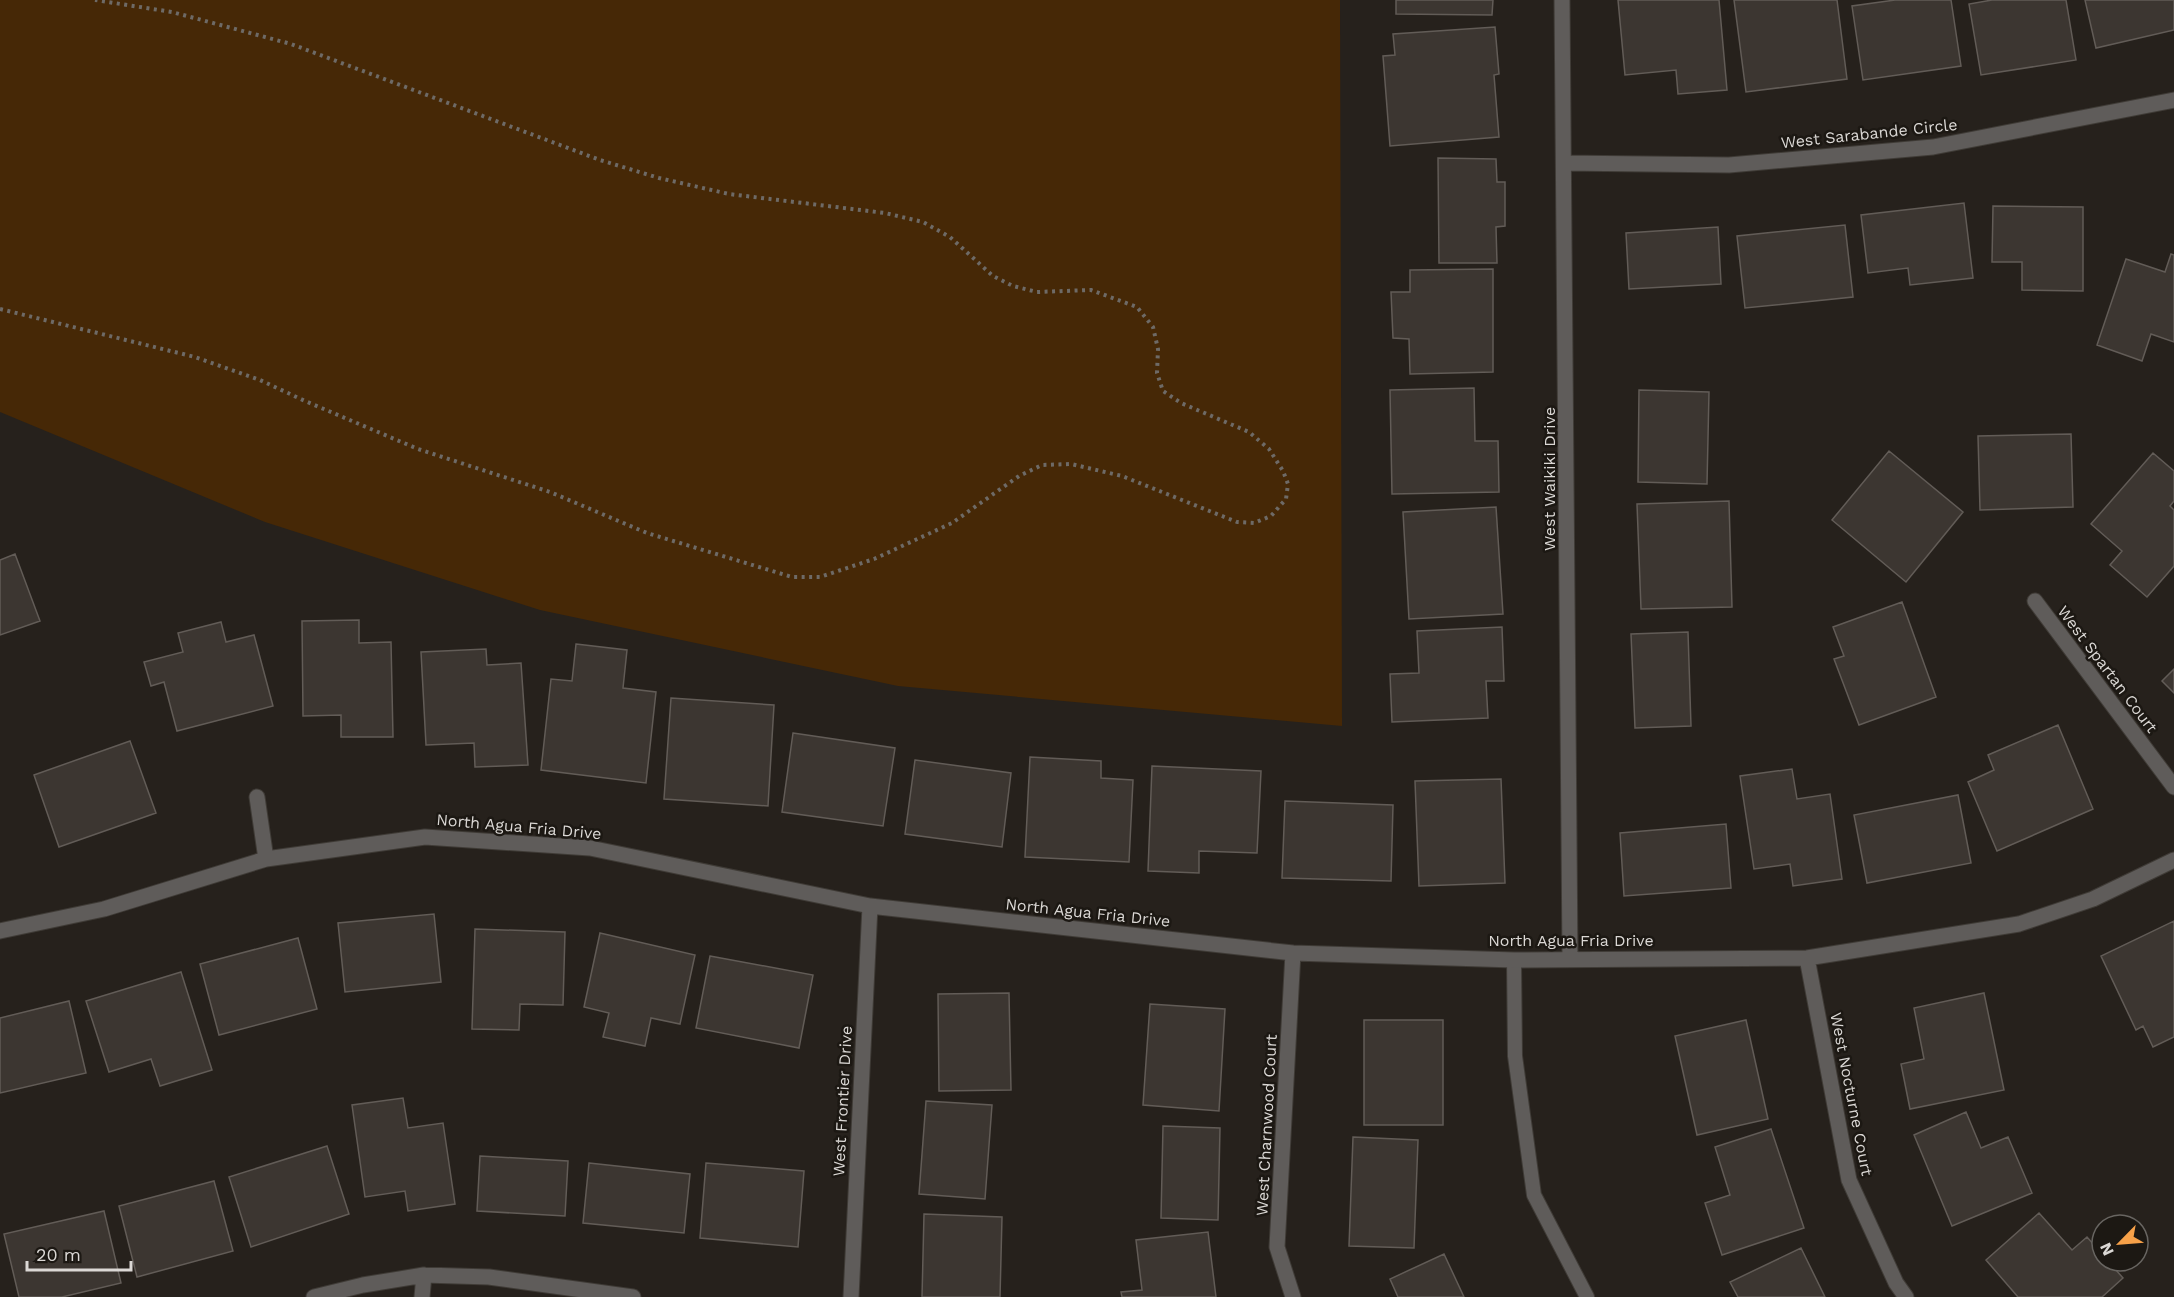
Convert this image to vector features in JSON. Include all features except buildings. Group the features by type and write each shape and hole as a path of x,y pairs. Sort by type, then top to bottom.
{"street":[{"name":"West Waikiki Drive","path":"1562,0 1570,958"},
{"name":"West Sarabande Circle","path":"1564,163 1729,165 1933,147 2174,100"},
{"name":"West Spartan Court","path":"2035,601 2174,787"},
{"path":"257,797 266,859"},
{"name":"North Agua Fria Drive","path":"0,931 104,909 266,859 424,837 590,848 870,906 1293,953 1514,960 1808,958 2019,924 2092,899 2174,860"},
{"name":"West Frontier Drive","path":"850,1297 870,906"},
{"name":"West Charnwood Court","path":"1293,953 1277,1247 1293,1297"},
{"name":"West Nocturne Court","path":"1808,958 1849,1180 1896,1283 1906,1297"},
{"path":"422,1297 424,1275"},
{"path":"314,1297 424,1275 489,1277 633,1297"}],"lane":[{"path":"1514,960 1515,1056 1534,1195 1587,1297"}],"path":[{"path":"0,309 195,357 260,380 418,449 550,492 647,533 792,577 820,577 874,559 952,523 1019,476 1042,465 1071,464 1122,476 1237,522 1254,523 1271,516 1286,499 1288,484 1283,471 1269,449 1249,432 1181,403 1163,391 1157,373 1158,349 1153,327 1137,307 1126,302 1091,290 1037,292 1013,286 993,276 950,237 922,222 885,213 729,194 659,178 600,160 291,44 172,12 95,0"}],"shaded area":[{"path":"0,0 1340,0 1342,726 898,686 540,610 265,522 0,412"}]}
